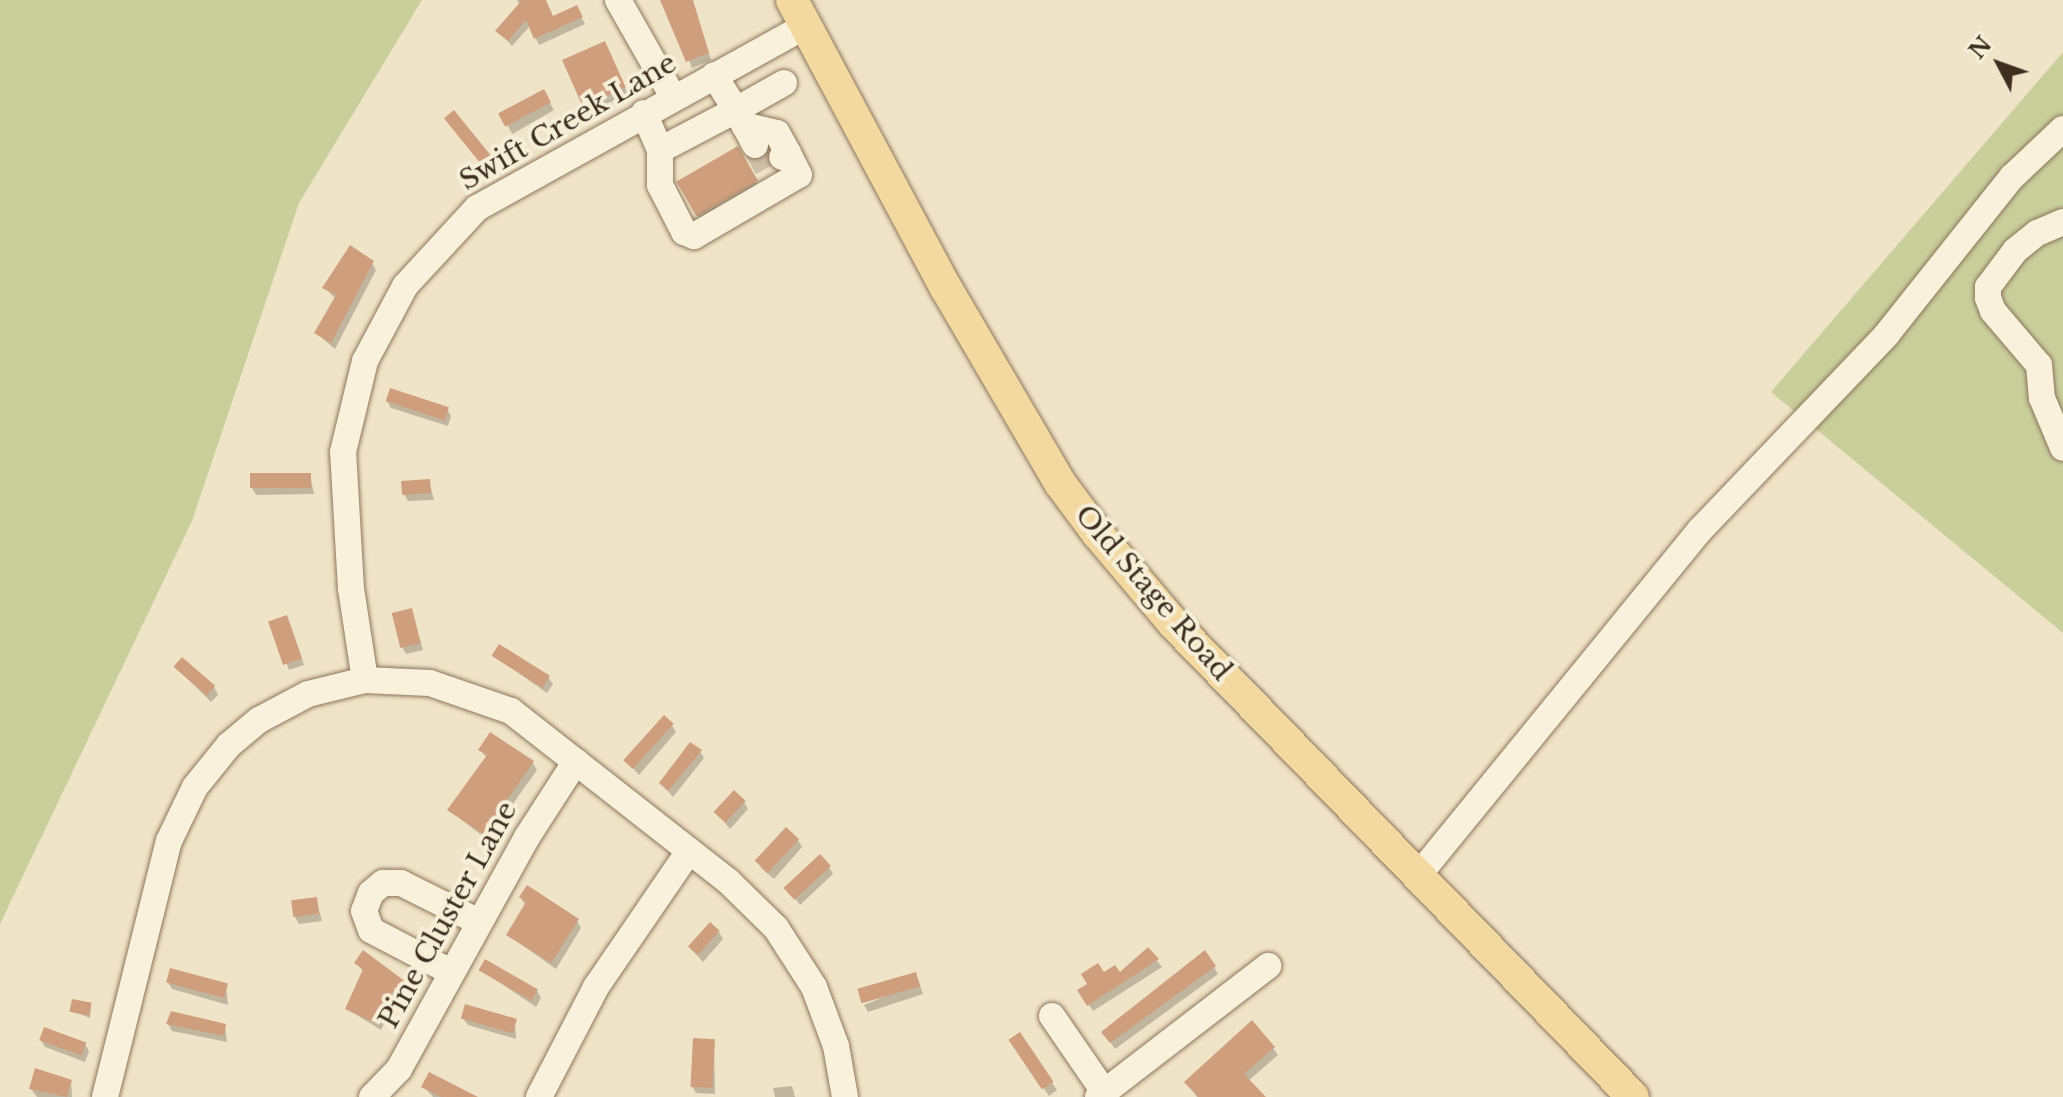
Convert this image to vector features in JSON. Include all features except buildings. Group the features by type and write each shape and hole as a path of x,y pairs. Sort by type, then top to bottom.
{"main road":[{"name":"Old Stage Road","path":"798,13 946,288 1060,483 1174,624 1633,1097"}],"street":[{"path":"618,0 673,97"},
{"name":"Swift Creek Lane","path":"365,680 342,479 355,390 384,320 431,253 477,208 714,75 798,13"},
{"path":"714,75 745,126"},
{"path":"745,126 784,83"},
{"path":"644,113 660,150 660,185 684,232 694,236 781,170 777,133 745,126 660,150"},
{"path":"1417,877 1700,530 1887,334 2012,177 2063,129"},
{"path":"2063,222 2037,233 2015,251 1993,278 1988,298 1993,311 2039,365 2042,398 2063,448"},
{"path":"105,1097 169,841 195,787 229,745 259,720 308,694 365,680 430,683 469,693 511,711 754,904 797,956 827,1017 845,1097"},
{"name":"Pine Cluster Lane","path":"372,1097 399,1069 479,922 576,761"},
{"path":"539,1097 596,987 689,851"},
{"path":"451,972 371,930 364,911 371,893 383,883 401,883 479,922"},
{"path":"1052,1016 1101,1095 1268,966"}],"green space":[{"path":"0,0 422,0 299,203 192,521 0,924"},
{"path":"2063,52 2063,633 1771,392"}],"tunnel":[{"path":"755,145 774,180"}]}
